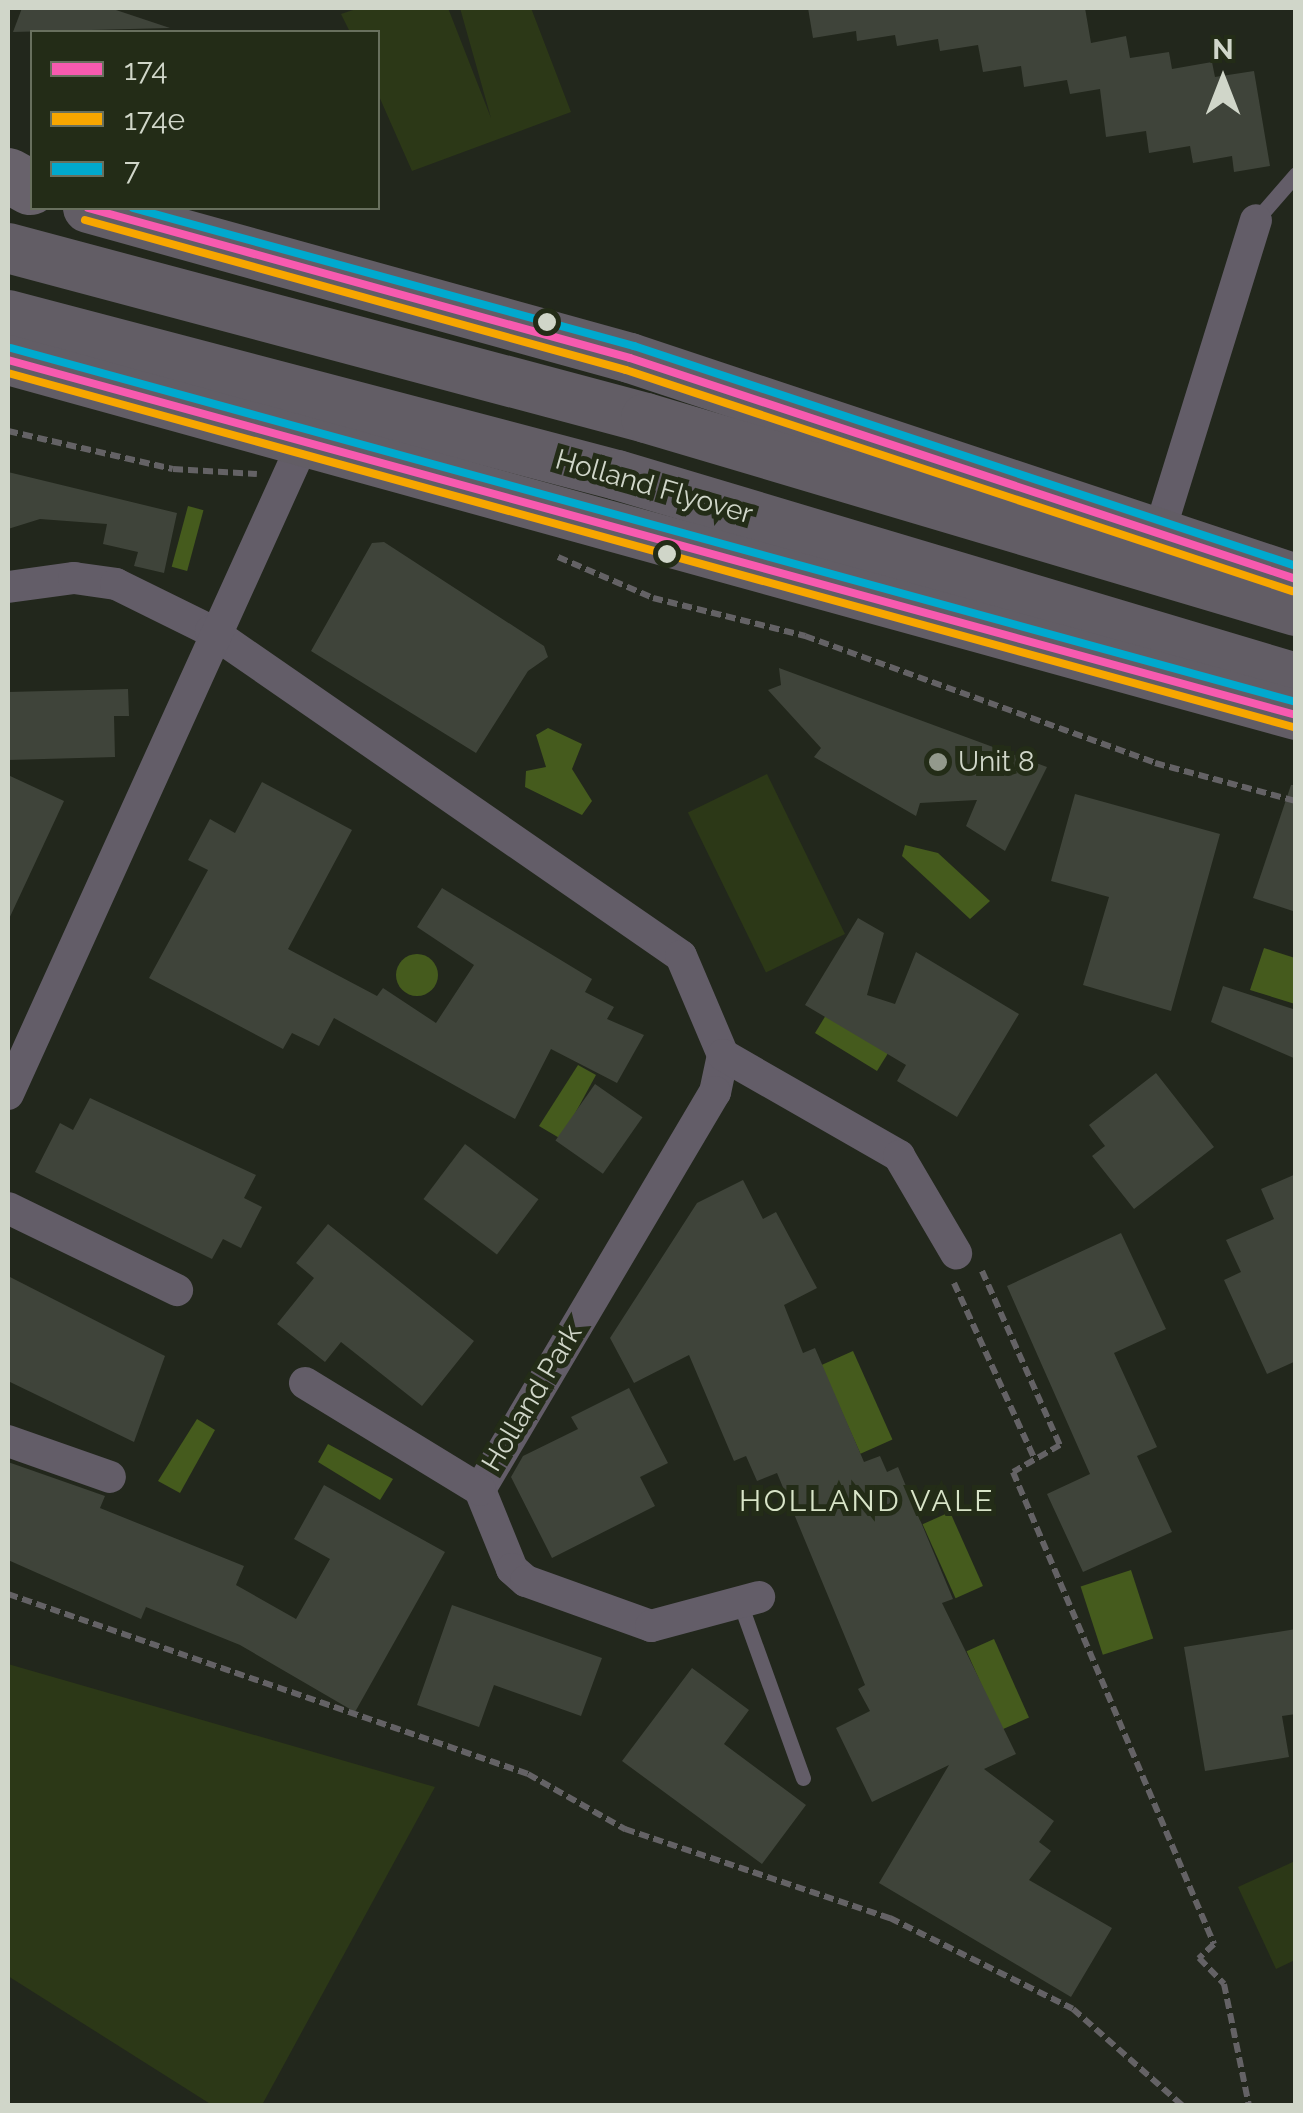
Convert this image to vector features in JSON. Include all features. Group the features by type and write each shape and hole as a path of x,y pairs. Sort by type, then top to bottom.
{"main road":[{"path":"95,210 630,358 1161,528 1296,579"},
{"path":"8,248 646,418 1296,611"},
{"name":"Holland Flyover","path":"8,315 617,475 1296,678"},
{"path":"8,360 296,460 1296,716"}],"street":[{"path":"1161,528 1256,220"},
{"path":"8,1094 211,630 296,460"},
{"path":"8,586 74,578 116,584 211,630 668,940 723,1055 887,1146 936,1210 956,1253"},
{"name":"Holland Park","path":"723,1055 715,1092 480,1490 512,1569 526,1580 652,1626 750,1600"},
{"path":"8,1208 177,1290"},
{"path":"305,1383 480,1490"},
{"path":"8,1441 110,1477"}],"lane":[{"path":"1256,220 1296,174"},
{"path":"750,1600 803,1778"}],"path":[{"path":"8,430 172,469 296,460"},
{"path":"553,555 652,598 805,636 1156,764 1296,801"},
{"path":"1047,1453 1014,1472 1214,1944 1199,1958 1224,1984 1248,2106"},
{"path":"8,1594 528,1774 625,1828 890,1918 1073,2009 1183,2106"}],"shaded area":[{"path":"359,8 448,8 491,118 460,8 531,8 571,112 412,171 380,99 380,30 349,30 341,14"},
{"path":"188,506 203,510 187,571 172,567"},
{"path":"548,728 582,744 572,769 592,801 582,815 525,787 526,771 546,767 536,735"},
{"path":"767,774 845,934 766,973 688,813"},
{"path":"905,845 938,853 990,901 970,919 902,856"},
{"path":"1264,948 1295,958 1295,1004 1250,990"},
{"path":"417,954 432,960 438,975 432,990 417,996 402,990 396,975 402,960"},
{"path":"826,1015 890,1050 877,1071 815,1033"},
{"path":"578,1065 596,1075 561,1139 539,1126"},
{"path":"853,1351 892,1440 860,1454 821,1365"},
{"path":"197,1419 215,1430 180,1493 158,1481"},
{"path":"328,1444 393,1479 380,1500 318,1462"},
{"path":"950,1512 983,1586 956,1598 923,1524"},
{"path":"1131,1570 1153,1638 1103,1655 1081,1586"},
{"path":"994,1639 1029,1718 1002,1730 967,1651"},
{"path":"8,1664 435,1787 262,2105 212,2105 8,1976"},
{"path":"1295,1861 1295,1960 1276,1969 1238,1887"}],"building":[{"path":"22,8 110,8 170,28 30,30 13,32"},
{"path":"808,8 1085,8 1091,43 1126,36 1130,58 1169,52 1172,69 1212,62 1215,77 1254,71 1270,166 1234,172 1232,156 1193,163 1190,146 1149,153 1146,131 1106,137 1100,89 1070,94 1067,80 1024,87 1021,66 983,72 978,45 940,51 938,39 897,46 895,35 857,41 856,31 813,38"},
{"path":"8,472 177,513 164,573 134,566 138,552 103,544 107,524 40,519 8,529"},
{"path":"384,542 544,646 548,657 528,671 476,753 311,651 372,543"},
{"name":"Unit 8","path":"779,668 1047,767 1005,851 966,826 977,800 920,803 916,816 814,757 821,748 768,690 781,685"},
{"path":"128,689 129,716 114,716 115,757 8,760 8,692"},
{"path":"8,775 64,801 8,921"},
{"path":"262,782 352,830 288,949 377,996 383,988 436,1023 474,965 417,927 442,888 592,979 585,992 614,1007 607,1019 644,1035 617,1083 551,1049 515,1119 334,1018 319,1046 292,1033 283,1049 149,978 208,870 188,860 210,819 235,833"},
{"path":"1291,785 1296,785 1296,912 1253,898"},
{"path":"1075,794 1220,834 1171,1011 1083,985 1109,897 1051,881"},
{"path":"858,918 884,933 867,995 895,1004 916,952 1019,1014 957,1117 897,1081 906,1065 805,1005"},
{"path":"1223,986 1296,1010 1296,1059 1211,1022"},
{"path":"1156,1073 1214,1147 1134,1209 1092,1156 1105,1146 1089,1125"},
{"path":"595,1084 643,1117 603,1174 555,1141"},
{"path":"90,1098 256,1175 244,1198 262,1207 241,1248 223,1239 212,1259 35,1172 60,1123 73,1130"},
{"path":"465,1144 538,1199 497,1254 423,1199"},
{"path":"1296,1174 1296,1361 1267,1374 1224,1280 1241,1272 1226,1240 1274,1219 1261,1189"},
{"path":"743,1180 763,1219 776,1212 817,1288 784,1305 803,1353 815,1348 864,1462 880,1456 887,1472 898,1467 953,1599 942,1603 1016,1754 984,1769 1054,1821 1039,1842 1051,1851 1029,1880 1112,1928 1071,1997 879,1883 949,1765 872,1802 836,1728 870,1711 858,1689 865,1685 777,1473 757,1481 746,1456 734,1461 689,1355 634,1383 610,1338 697,1203"},
{"path":"328,1224 474,1341 422,1406 341,1342 325,1362 277,1324 314,1278 296,1263"},
{"path":"1121,1233 1166,1329 1114,1353 1157,1447 1137,1456 1172,1532 1083,1572 1047,1494 1090,1474 1007,1286"},
{"path":"8,1276 165,1356 134,1442 8,1381"},
{"path":"629,1388 668,1463 640,1477 655,1506 552,1558 511,1477 523,1456 578,1429 571,1417"},
{"path":"8,1462 105,1496 100,1508 244,1566 236,1585 296,1619 330,1559 294,1539 324,1485 445,1552 355,1712 240,1645 146,1607 141,1619 8,1560"},
{"path":"452,1605 602,1658 581,1716 494,1685 479,1727 417,1705"},
{"path":"1296,1629 1296,1714 1282,1716 1289,1757 1205,1771 1184,1647"},
{"path":"692,1668 749,1710 724,1744 806,1805 762,1864 622,1761"}],"transit line":[{"name":"174","path":"95,210 630,358 1296,579"},
{"name":"7","path":"140,210 634,346 1296,566"},
{"name":"174e","path":"85,220 626,370 1292,591"},
{"name":"7","path":"11,348 1296,702"},
{"name":"174","path":"8,360 1296,715"},
{"name":"174e","path":"8,373 1293,727"}],"place":[{"name":"Unit 8","path":"938,762"}],"district":[{"name":"HOLLAND VALE","path":"867,1501"}]}
